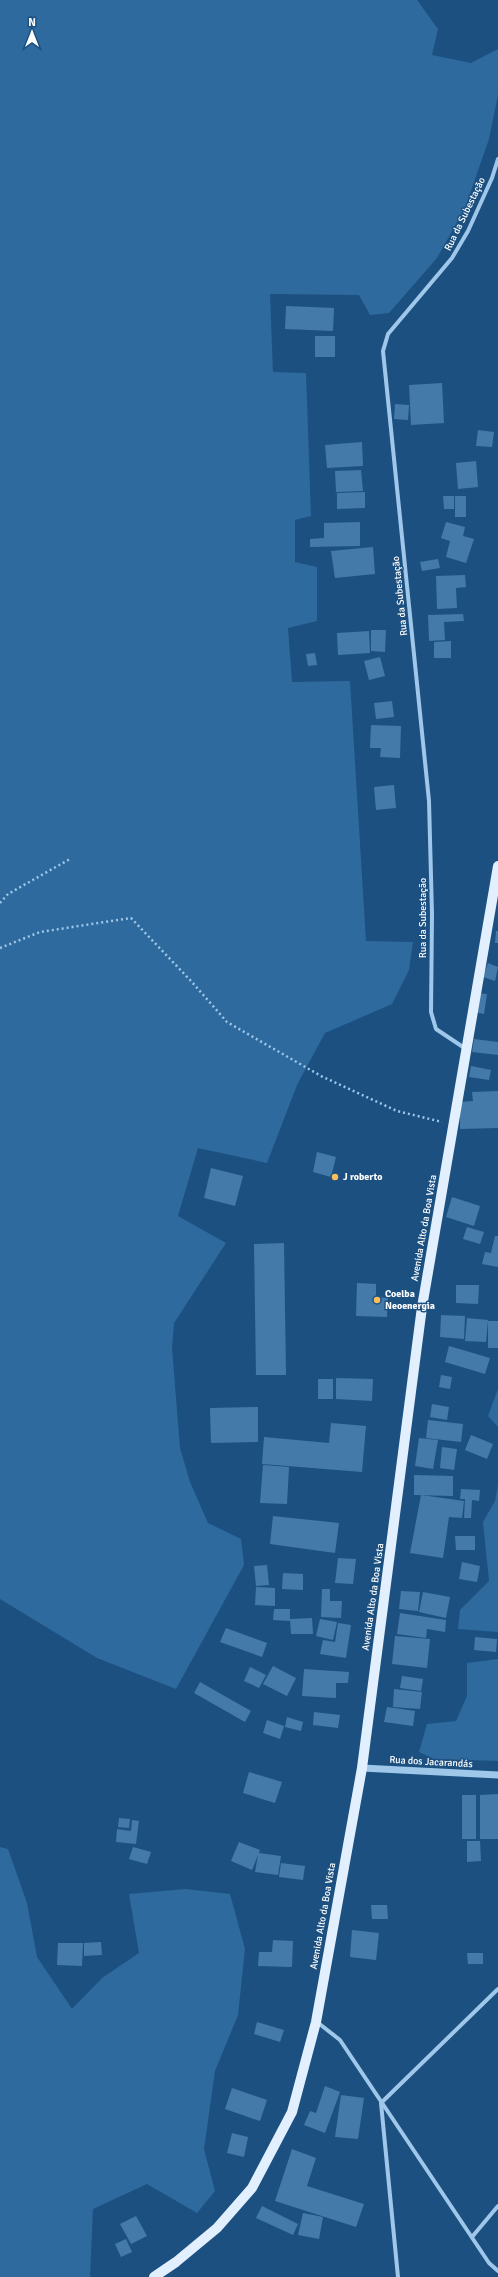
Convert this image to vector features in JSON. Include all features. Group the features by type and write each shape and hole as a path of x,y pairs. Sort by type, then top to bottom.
{"main road":[{"name":"Avenida Alto da Boa Vista","path":"154,2277 176,2262 217,2228 252,2188 292,2112 316,2022 362,1768 422,1307 498,866"}],"street":[{"name":"Rua da Subestação","path":"466,1050 436,1029 431,1012 432,914 429,801 383,351 388,334 452,258 468,231 492,178 498,159"},
{"name":"Rua dos Jacarandás","path":"362,1768 498,1775"},
{"path":"381,2103 498,1989"},
{"path":"316,2022 340,2040 489,2263 498,2271"},
{"path":"381,2103 398,2277"},
{"path":"472,2237 498,2206"}],"path":[{"path":"0,903 8,894 70,859"},
{"path":"0,948 40,932 131,918 192,980 227,1022 335,1083 396,1110 454,1125"}],"shaded area":[{"path":"0,0 417,0 438,29 432,55 471,63 498,49 498,95 489,139 465,208 437,258 389,313 370,315 359,295 270,294 273,372 306,373 311,516 295,520 295,562 317,567 317,621 288,628 292,682 350,681 366,941 413,942 409,970 392,1004 325,1033 297,1085 267,1163 198,1148 178,1216 226,1243 174,1323 172,1348 180,1448 190,1482 208,1523 241,1539 244,1565 176,1689 97,1658 0,1599"},
{"path":"498,1389 498,1427 488,1416"},
{"path":"498,1485 498,1632 458,1629 460,1610 489,1581 483,1522 495,1501"},
{"path":"498,1659 498,1761 434,1759 419,1752 427,1724 456,1721 467,1696 467,1663"},
{"path":"0,1847 8,1849 27,1903 37,1957 72,2009 102,1978 139,1953 129,1894 185,1889 230,1894 245,1949 238,2015 215,2071 204,2149 215,2191 197,2213 147,2184 93,2209 90,2277 0,2277"}],"building":[{"path":"286,306 334,308 333,331 285,329"},
{"path":"315,336 335,336 335,357 315,357"},
{"path":"442,383 444,423 411,425 409,385"},
{"path":"395,404 409,405 408,420 394,419"},
{"path":"478,430 494,432 492,447 476,446"},
{"path":"362,442 363,466 327,468 325,445"},
{"path":"476,461 478,487 458,489 456,463"},
{"path":"361,470 363,491 336,492 335,471"},
{"path":"365,492 365,508 337,509 337,493"},
{"path":"443,496 454,496 454,509 444,509"},
{"path":"455,496 466,496 466,517 455,517"},
{"path":"360,522 360,546 310,547 310,539 324,538 324,523"},
{"path":"446,522 465,527 463,536 474,539 466,563 446,557 450,541 441,538"},
{"path":"373,547 375,574 335,578 331,551"},
{"path":"438,559 440,568 422,571 420,562"},
{"path":"465,575 466,587 456,588 457,608 437,609 436,576"},
{"path":"463,614 464,621 444,622 445,640 429,641 428,615"},
{"path":"371,630 386,630 385,652 371,651"},
{"path":"369,631 370,653 338,655 337,633"},
{"path":"451,641 451,658 434,658 434,642"},
{"path":"315,653 317,665 308,666 306,654"},
{"path":"380,657 385,676 369,680 364,661"},
{"path":"392,701 394,717 376,719 374,703"},
{"path":"371,725 401,726 400,758 380,757 381,748 370,748"},
{"path":"394,785 396,808 376,810 374,787"},
{"path":"496,931 498,931 498,943 495,943"},
{"path":"488,963 498,967 495,981 483,977"},
{"path":"477,993 487,994 484,1014 474,1012"},
{"path":"474,1039 498,1042 498,1055 472,1052"},
{"path":"471,1066 491,1070 489,1080 469,1077"},
{"path":"498,1091 498,1128 460,1129 460,1102 473,1101 472,1092"},
{"path":"317,1152 336,1157 331,1177 313,1172"},
{"path":"211,1168 243,1176 235,1206 204,1198"},
{"path":"452,1197 480,1206 474,1226 446,1217"},
{"path":"467,1227 484,1232 480,1244 463,1239"},
{"path":"495,1236 498,1236 498,1267 482,1264 485,1252 491,1253"},
{"path":"284,1243 286,1375 256,1375 254,1244"},
{"path":"357,1283 376,1284 376,1297 388,1298 387,1317 356,1316"},
{"path":"456,1285 479,1285 478,1304 456,1303"},
{"path":"441,1315 465,1316 464,1339 440,1337"},
{"path":"467,1318 488,1320 486,1342 465,1341"},
{"path":"488,1321 498,1321 498,1348 488,1348"},
{"path":"449,1346 490,1358 485,1374 445,1362"},
{"path":"441,1375 452,1377 450,1389 439,1387"},
{"path":"336,1378 373,1379 372,1401 336,1399"},
{"path":"318,1379 333,1379 333,1399 318,1399"},
{"path":"432,1404 449,1407 447,1420 430,1417"},
{"path":"258,1407 258,1442 211,1443 210,1408"},
{"path":"428,1420 463,1424 461,1442 426,1438"},
{"path":"331,1423 366,1426 362,1472 262,1464 264,1437 329,1443"},
{"path":"471,1435 493,1444 487,1459 465,1450"},
{"path":"419,1438 438,1440 433,1469 415,1466"},
{"path":"442,1447 457,1449 454,1470 440,1468"},
{"path":"263,1465 289,1467 287,1504 260,1503"},
{"path":"414,1475 453,1476 453,1496 414,1495"},
{"path":"461,1489 480,1490 479,1501 472,1500 471,1518 464,1518 465,1499 460,1499"},
{"path":"421,1495 464,1501 462,1518 449,1517 443,1558 410,1553"},
{"path":"273,1516 339,1523 335,1553 270,1544"},
{"path":"455,1536 475,1536 475,1550 456,1550"},
{"path":"338,1558 356,1559 353,1584 335,1583"},
{"path":"462,1562 480,1566 477,1582 459,1579"},
{"path":"267,1565 269,1585 256,1586 254,1566"},
{"path":"283,1573 303,1574 303,1590 282,1589"},
{"path":"256,1587 275,1588 275,1606 255,1605"},
{"path":"322,1589 330,1589 330,1601 342,1601 341,1618 321,1617"},
{"path":"401,1591 420,1592 418,1611 399,1609"},
{"path":"423,1592 450,1597 446,1618 419,1612"},
{"path":"274,1609 290,1609 290,1621 273,1620"},
{"path":"400,1613 446,1620 445,1632 427,1629 426,1638 397,1634"},
{"path":"312,1618 313,1634 291,1634 290,1619"},
{"path":"320,1619 337,1622 333,1640 316,1636"},
{"path":"338,1623 351,1625 346,1658 320,1654 323,1640 335,1642"},
{"path":"226,1628 267,1643 262,1657 220,1642"},
{"path":"395,1636 430,1639 427,1668 392,1664"},
{"path":"475,1637 497,1639 496,1652 474,1650"},
{"path":"273,1666 296,1678 287,1696 263,1684"},
{"path":"250,1667 266,1675 259,1688 244,1681"},
{"path":"304,1669 349,1672 348,1683 336,1683 336,1698 302,1696"},
{"path":"402,1676 423,1679 421,1691 400,1688"},
{"path":"200,1682 251,1711 245,1722 194,1693"},
{"path":"394,1689 422,1692 420,1709 393,1707"},
{"path":"387,1707 415,1711 413,1726 384,1722"},
{"path":"314,1712 340,1715 338,1728 313,1725"},
{"path":"287,1717 303,1722 301,1731 285,1727"},
{"path":"267,1720 284,1726 280,1739 263,1733"},
{"path":"249,1772 282,1782 275,1803 243,1793"},
{"path":"498,1794 498,1839 480,1839 480,1795"},
{"path":"462,1795 476,1795 476,1839 462,1839"},
{"path":"119,1818 130,1819 129,1828 118,1827"},
{"path":"132,1820 139,1821 136,1844 116,1842 117,1829 131,1831"},
{"path":"467,1841 480,1841 481,1861 467,1862"},
{"path":"239,1842 260,1850 259,1853 281,1856 278,1875 255,1872 258,1855 252,1870 231,1861"},
{"path":"133,1847 151,1852 147,1864 129,1859"},
{"path":"281,1863 305,1866 303,1880 279,1877"},
{"path":"371,1905 387,1905 388,1919 372,1919"},
{"path":"352,1930 379,1933 376,1960 350,1957"},
{"path":"273,1940 293,1941 292,1967 258,1966 259,1952 272,1952"},
{"path":"101,1942 102,1955 84,1956 84,1943"},
{"path":"58,1943 83,1943 82,1966 57,1965"},
{"path":"467,1953 483,1953 483,1964 468,1964"},
{"path":"257,2022 284,2030 280,2042 254,2034"},
{"path":"325,2086 340,2092 325,2133 304,2125 310,2111 316,2113"},
{"path":"232,2088 267,2100 260,2121 225,2109"},
{"path":"341,2095 364,2098 358,2139 335,2137"},
{"path":"232,2133 248,2137 244,2157 227,2153"},
{"path":"292,2149 316,2158 307,2186 364,2204 356,2227 275,2201"},
{"path":"262,2206 298,2224 293,2235 256,2218"},
{"path":"303,2213 323,2217 319,2239 298,2235"},
{"path":"136,2216 147,2236 131,2244 120,2224"},
{"path":"126,2239 132,2252 121,2257 115,2244"}],"place":[{"name":"J roberto","path":"335,1177"},
{"name":"Coelba Neoenergia","path":"377,1300"}]}
